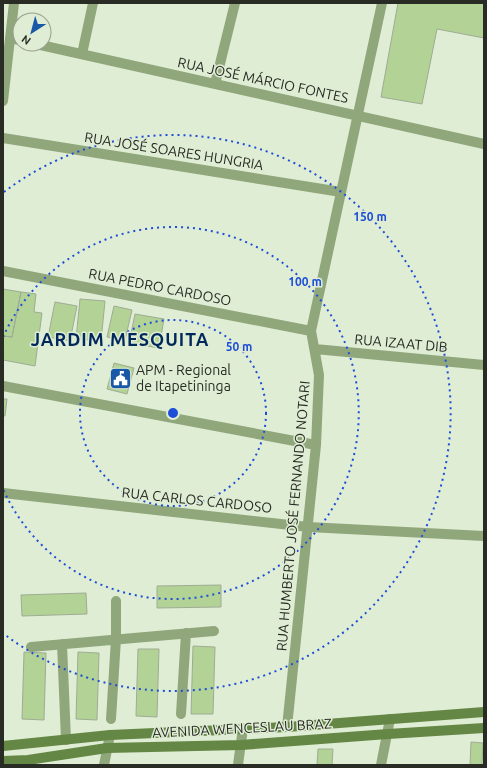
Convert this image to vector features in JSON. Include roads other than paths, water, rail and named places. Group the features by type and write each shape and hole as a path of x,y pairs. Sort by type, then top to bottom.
{"main road":[{"name":"AVENIDA WENCESLAU BRAZ","path":"3,746 110,735 287,727 484,712"},
{"name":"AVENIDA WENCESLAU BRAZ","path":"3,762 27,762 107,748 241,745 484,728"}],"street":[{"path":"82,54 93,3"},
{"path":"215,84 235,3"},
{"name":"RUA HUMBERTO JOSÉ FERNANDO NOTARI","path":"287,727 316,445 320,375 311,331 382,3"},
{"name":"RUA JOSÉ MÁRCIO FONTES","path":"52,47 484,144"},
{"path":"3,101 12,52"},
{"name":"RUA JOSÉ SOARES HUNGRIA","path":"3,138 341,192"},
{"name":"RUA PEDRO CARDOSO","path":"3,271 311,331"},
{"name":"RUA IZAAT DIB","path":"315,349 484,365"},
{"path":"3,386 316,445"},
{"name":"RUA CARLOS CARDOSO","path":"3,493 308,527 484,536"},
{"path":"111,719 116,639 116,601"},
{"path":"31,647 214,631"},
{"path":"182,714 186,633"},
{"path":"62,644 66,740"},
{"path":"381,765 390,719"},
{"path":"238,765 243,728"},
{"path":"104,765 110,735"}],"place":[{"name":"APM - Regional de Itapetininga","path":"120,378"}],"district":[{"name":"JARDIM MESQUITA","path":"120,339"}]}
